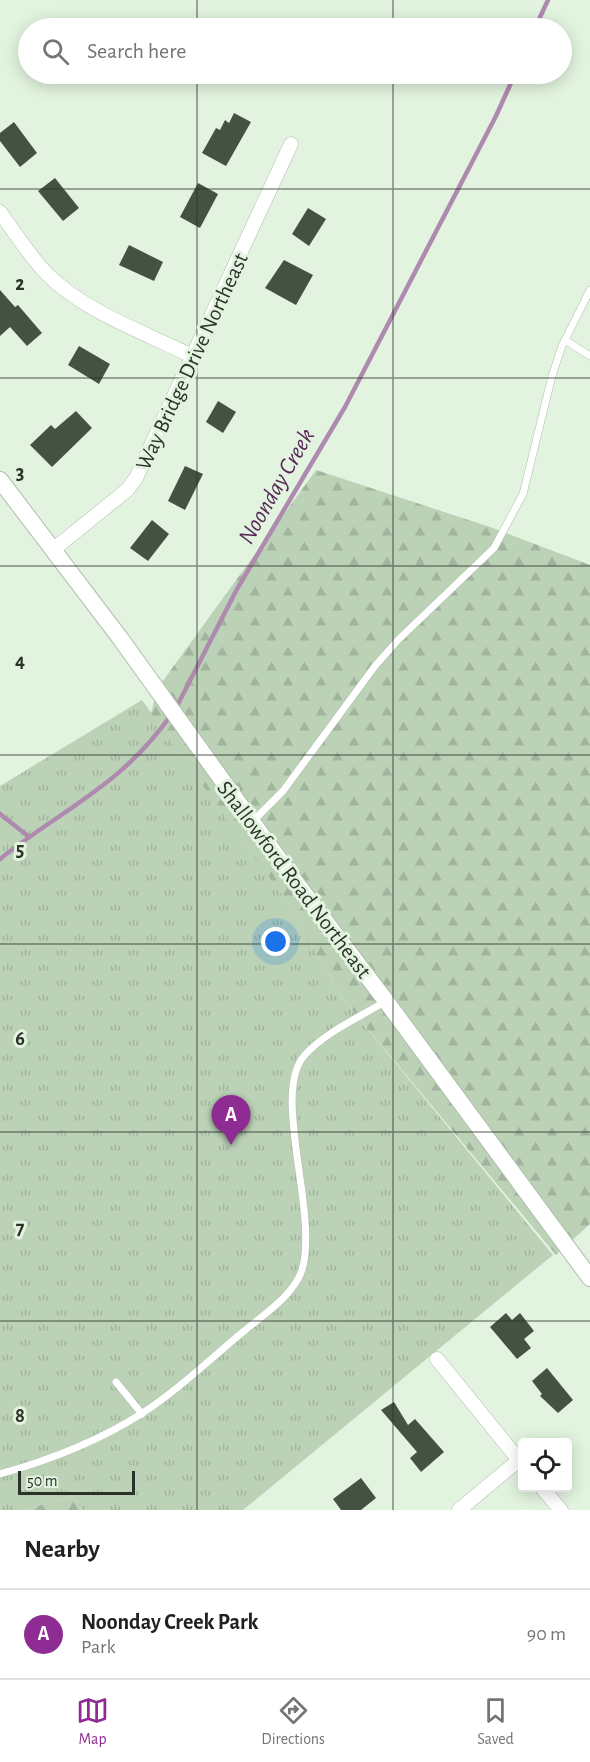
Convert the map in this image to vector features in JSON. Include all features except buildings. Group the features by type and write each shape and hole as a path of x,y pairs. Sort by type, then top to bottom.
{"street":[{"name":"Way Bridge Drive Northeast","path":"54,549 127,490 136,478 291,144"},
{"path":"0,212 46,273 64,289 82,302 192,356"},
{"name":"Shallowford Road Northeast","path":"0,480 54,549 252,822 387,1001 590,1278"},
{"path":"436,1359 518,1458"},
{"path":"459,1510 518,1464"},
{"path":"545,1492 561,1510"}],"lane":[{"path":"252,822 283,790 398,640 494,548 523,494 552,376 565,340 590,290"},
{"path":"565,340 590,356"},
{"path":"0,1474 58,1456 142,1414 249,1327 298,1280 306,1251 307,1227 292,1102 294,1075 297,1066 309,1051 387,1001"},
{"path":"116,1382 142,1414"}],"green space":[{"path":"316,470 490,527 590,565 590,1224 556,1255 343,999 287,902 151,714 157,689"},
{"path":"142,700 287,902 343,999 553,1255 243,1510 83,1510 71,1496 25,1510 0,1510 0,786"},
{"path":"71,1496 83,1510 25,1510"}],"waterway":[{"name":"Noonday Creek","path":"540,18 548,0"},
{"name":"Noonday Creek","path":"176,708 237,589 345,407 510,84"},
{"name":"Noonday Creek","path":"0,859 112,778 152,739 171,715"},
{"path":"0,814 28,836"}],"place":[{"name":"Noonday Creek Park","path":"231,1145"}]}
